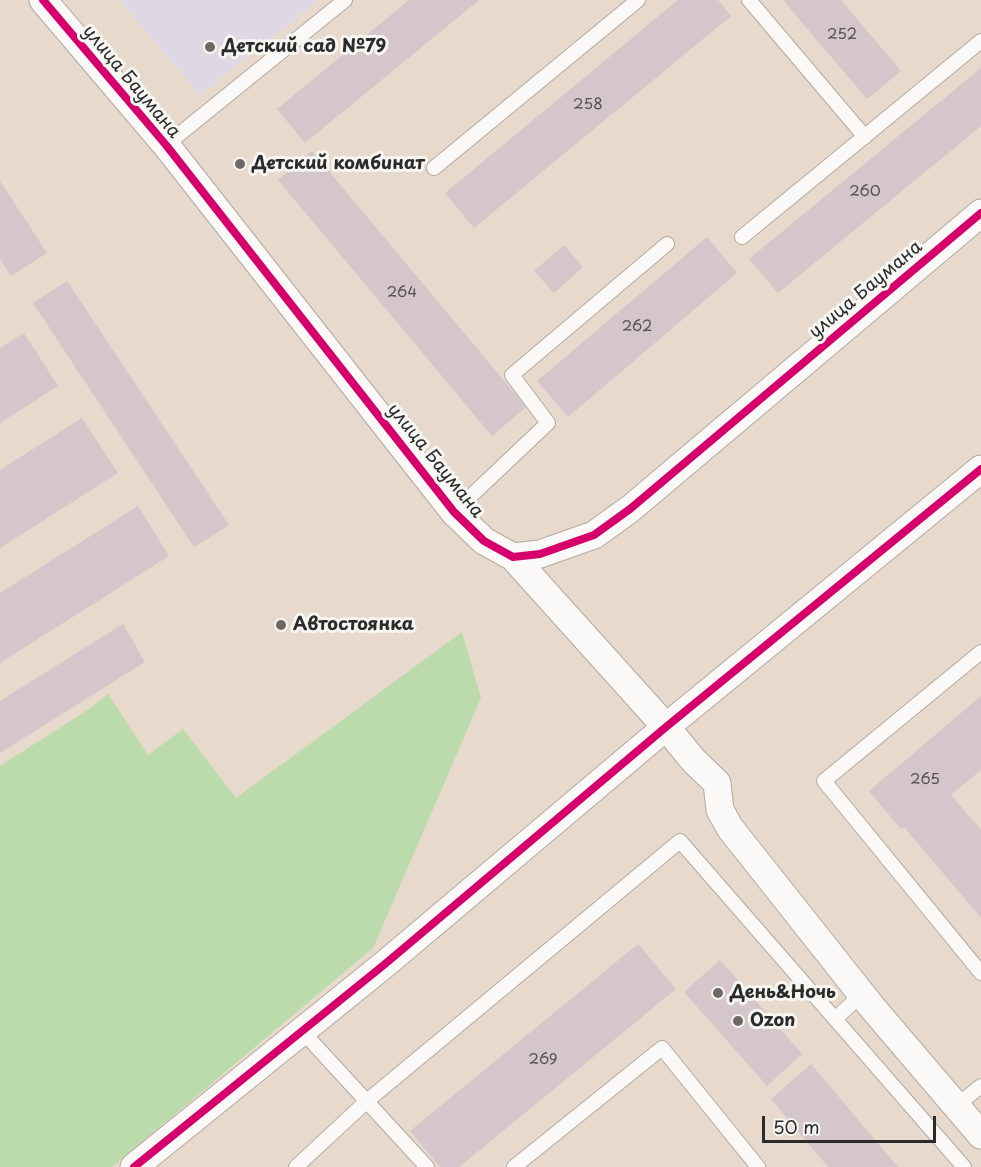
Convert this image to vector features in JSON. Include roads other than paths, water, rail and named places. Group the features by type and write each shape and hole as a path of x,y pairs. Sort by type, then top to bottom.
{"street":[{"name":"улица Баумана","path":"43,0 166,145 454,512 484,541 513,557 540,554 594,535 630,509 981,213"},
{"path":"135,1167 385,964 666,727 981,469"},
{"path":"513,557 694,761 717,783 720,810 730,828 862,994 981,1135"}],"lane":[{"path":"166,145 345,0"},
{"path":"434,168 638,0"},
{"path":"750,0 865,137"},
{"path":"742,237 981,41"},
{"path":"454,512 548,423 512,375 667,244"},
{"path":"981,651 824,781 981,973"},
{"path":"296,1167 367,1101 680,841 964,1167"},
{"path":"835,1019 862,994"},
{"path":"302,1031 427,1167"},
{"path":"514,1167 663,1048 758,1167"},
{"path":"956,1106 981,1086"}],"place":[{"name":"Детский сад №79","path":"210,47"},
{"name":"Детский комбинат","path":"240,164"},
{"name":"Автостоянка","path":"281,625"},
{"name":"День&Ночь","path":"718,993"},
{"name":"Ozon","path":"738,1021"}]}
